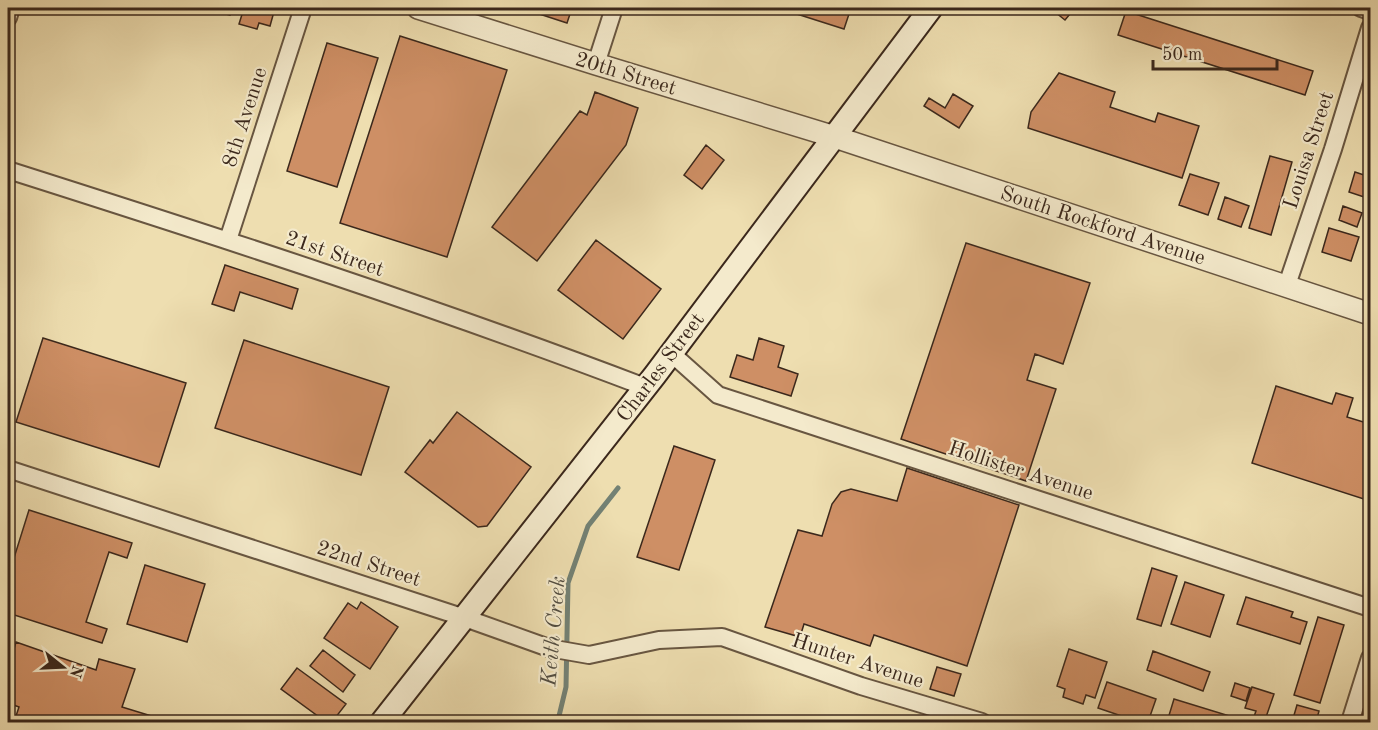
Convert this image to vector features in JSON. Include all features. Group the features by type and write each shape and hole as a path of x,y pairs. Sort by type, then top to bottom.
{"main road":[{"name":"Charles Street","path":"382,723 645,387 931,8"}],"street":[{"path":"8,18 11,8"},
{"name":"8th Avenue","path":"228,240 303,8"},
{"name":"20th Street","path":"418,8 835,137"},
{"path":"596,64 614,8"},
{"path":"1360,8 1371,11"},
{"name":"Louisa Street","path":"1287,285 1371,28"},
{"name":"South Rockford Avenue","path":"835,137 1371,314"},
{"name":"21st Street","path":"8,170 228,240 509,335 645,387"},
{"name":"Hollister Avenue","path":"671,353 718,395 1371,608"},
{"name":"22nd Street","path":"8,469 465,618 549,648 589,655 659,640 722,637"},
{"name":"Hunter Avenue","path":"722,637 861,686 982,723"},
{"path":"1350,723 1371,658"}],"building":[{"path":"203,8 232,8 230,15"},
{"path":"244,8 275,8 270,26 259,23 257,29 239,24"},
{"path":"521,8 572,8 567,23"},
{"path":"778,8 851,8 844,29"},
{"path":"1050,8 1075,8 1065,20"},
{"path":"1126,11 1313,71 1305,95 1118,35"},
{"path":"400,36 507,70 447,257 340,223"},
{"path":"327,43 378,58 337,187 287,171"},
{"path":"1059,73 1115,92 1110,107 1155,122 1158,113 1199,126 1182,178 1028,128 1031,112"},
{"path":"595,92 638,108 626,145 537,261 492,227 580,111 587,115"},
{"path":"953,94 973,106 959,128 924,106 929,98 945,108"},
{"path":"706,145 724,160 702,189 684,175"},
{"path":"1270,156 1292,162 1271,235 1249,228"},
{"path":"1355,172 1370,177 1370,199 1349,192"},
{"path":"1190,174 1219,183 1208,215 1179,205"},
{"path":"1225,197 1249,206 1241,227 1218,219"},
{"path":"1343,206 1362,213 1357,227 1339,220"},
{"path":"1370,218 1370,236 1366,234"},
{"path":"1329,228 1359,237 1351,261 1322,252"},
{"path":"596,240 661,289 623,339 558,290"},
{"path":"966,243 1090,283 1063,364 1035,354 1027,380 1056,389 1026,481 901,439"},
{"path":"225,265 298,289 292,309 240,292 234,311 212,304"},
{"path":"43,338 186,383 159,467 16,422"},
{"path":"759,338 784,346 778,367 798,374 791,396 730,377 737,355 753,360"},
{"path":"244,340 389,387 361,475 215,428"},
{"path":"1276,386 1332,404 1336,393 1353,398 1347,417 1370,424 1370,501 1252,463"},
{"path":"457,412 531,467 487,526 478,527 405,472 430,440 433,443"},
{"path":"674,446 715,460 679,570 637,557"},
{"path":"907,468 1019,505 967,666 874,635 870,646 804,624 800,637 765,627 798,530 822,536 832,504 841,492 851,489 897,501"},
{"path":"29,510 132,543 127,558 109,552 86,622 107,629 102,643 8,613 8,577"},
{"path":"145,565 205,584 187,642 127,624"},
{"path":"1152,568 1177,576 1161,626 1137,619"},
{"path":"1185,582 1224,595 1210,637 1171,624"},
{"path":"1246,597 1293,612 1291,617 1307,622 1300,644 1237,624"},
{"path":"361,602 398,627 370,669 324,638 348,603 357,609"},
{"path":"1318,617 1344,625 1320,703 1294,695"},
{"path":"16,642 96,670 99,659 135,669 122,707 171,722 14,722 19,707 8,703 8,670"},
{"path":"1069,649 1107,662 1095,698 1086,695 1083,704 1063,697 1065,689 1057,686"},
{"path":"323,650 355,675 343,692 310,666"},
{"path":"1153,651 1210,672 1203,691 1147,670"},
{"path":"937,667 961,674 954,696 930,689"},
{"path":"297,668 346,704 332,722 326,722 281,689"},
{"path":"1107,682 1156,699 1148,722 1139,722 1098,708"},
{"path":"1235,683 1250,688 1246,701 1231,696"},
{"path":"1252,687 1274,694 1265,720 1272,722 1252,722 1256,711 1245,708"},
{"path":"1174,699 1236,718 1235,722 1167,722"},
{"path":"1297,705 1319,711 1316,722 1292,722"},
{"path":"280,716 289,722 275,722"}],"waterway":[{"name":"Keith Creek","path":"559,716 566,687 568,583 588,526 618,488"}]}
